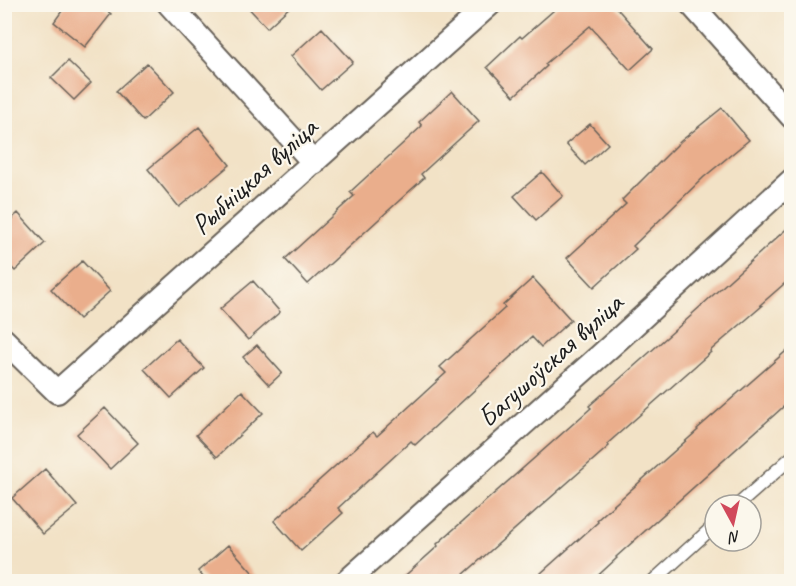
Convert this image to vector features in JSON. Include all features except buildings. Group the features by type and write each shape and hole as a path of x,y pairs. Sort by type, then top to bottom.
{"street":[{"path":"169,4 314,163"},
{"name":"Рыбніцкая вуліца","path":"4,340 57,392 490,4"},
{"path":"691,4 792,117"},
{"name":"Багушоўская вуліца","path":"346,582 621,337 792,180"}],"lane":[{"path":"752,493 792,457"},
{"path":"652,582 703,536"}]}
